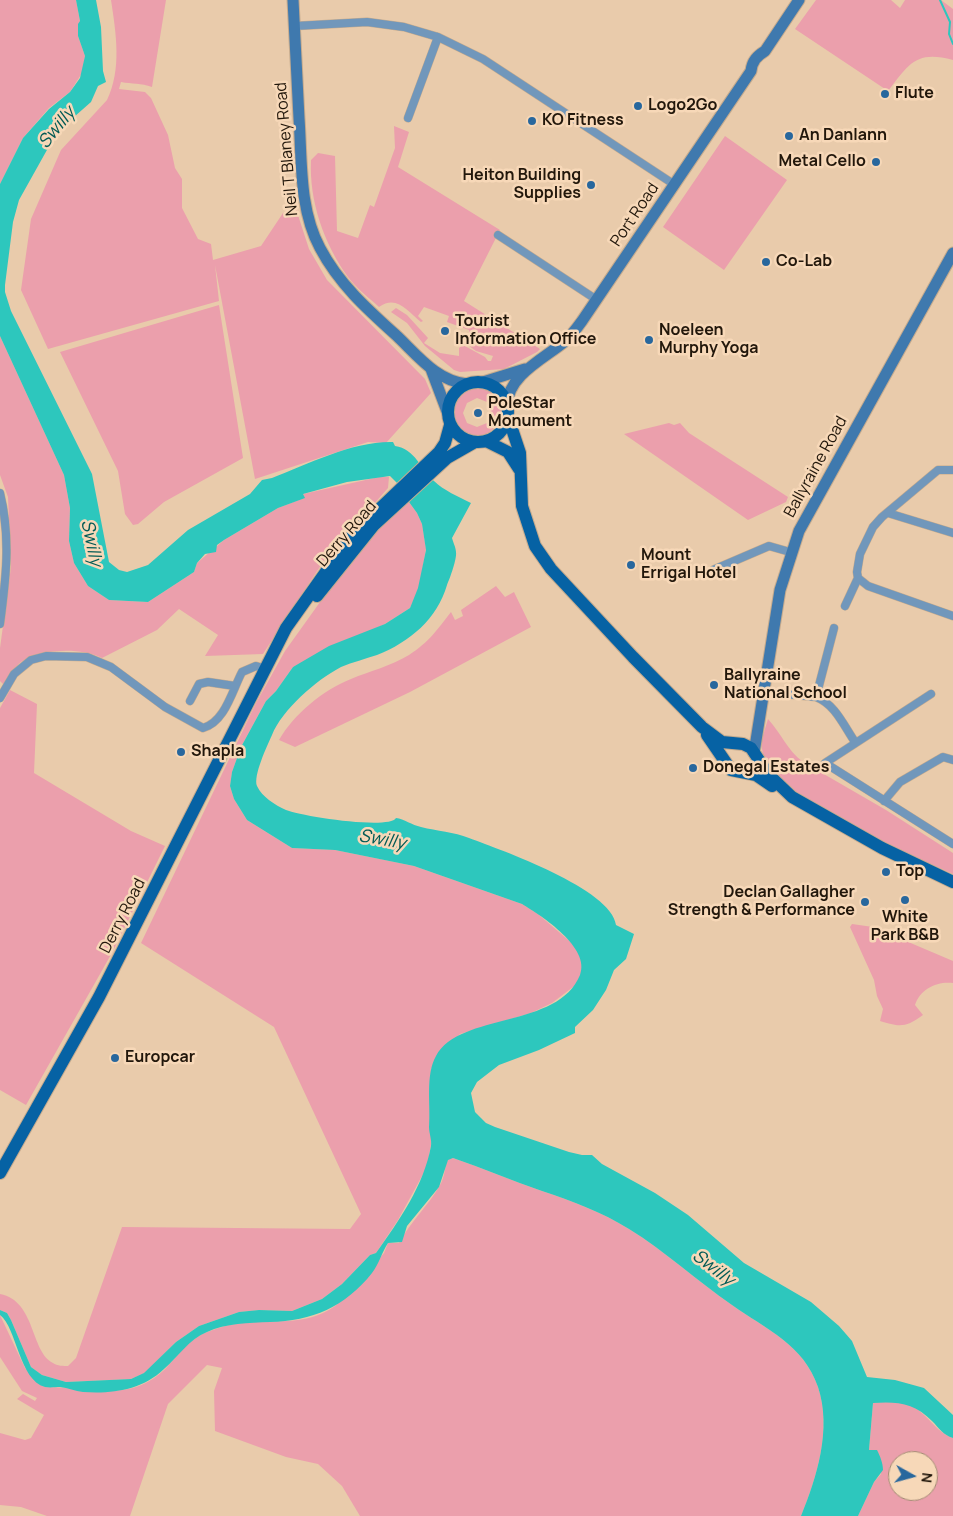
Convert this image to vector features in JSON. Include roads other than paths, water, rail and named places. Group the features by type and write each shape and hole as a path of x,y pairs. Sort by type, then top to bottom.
{"main road":[{"name":"Neil T Blaney Road","path":"293,0 304,191 314,236 333,271 350,293 430,369 452,381 467,384"},
{"name":"Port Road","path":"532,366 569,338 597,300 751,70 757,68 764,58 765,51 799,0"},
{"name":"Ballyraine Road","path":"754,754 780,590 790,552 810,508 953,253"},
{"path":"520,472 516,461 508,452 460,437 449,419 449,403 454,394 467,384 483,382 532,366"},
{"path":"480,442 500,433 513,386 532,366"},
{"name":"Neil T Blaney Road","path":"430,369 441,392 449,419"},
{"path":"483,382 500,392 507,411 520,453 522,501 526,524 544,562 702,727 722,742 748,746 775,782 792,797"},
{"name":"Derry Road","path":"430,466 443,446 449,419"},
{"name":"Derry Road","path":"0,1173 99,997 266,669 337,570 394,499 430,466 480,442"},
{"path":"727,764 728,752 738,744 759,716"},
{"path":"702,727 732,771 756,776 779,792 792,797 882,848 953,882"},
{"path":"744,773 753,765 754,754"}],"street":[{"path":"295,26 368,22 404,27 438,37 484,59 675,184"},
{"path":"408,118 438,37"},
{"path":"498,235 597,300"},
{"path":"845,606 858,578 860,554 873,527 938,470 953,470"},
{"path":"0,494 4,509 7,550 7,572 0,624"},
{"path":"888,512 953,533"},
{"path":"713,570 769,546 790,552"},
{"path":"858,578 868,586 953,616"},
{"path":"816,697 834,628"},
{"path":"1,692 21,666 31,660 56,656 87,656 111,667 166,707 202,728 212,725 219,718 242,672 256,666 266,669"},
{"path":"190,701 199,684 208,682 235,686"},
{"path":"764,692 816,697 829,704 855,742"},
{"path":"931,694 825,763 953,844"},
{"path":"884,801 900,782 943,758 953,760"}],"water":[{"name":"Swilly","path":"76,0 96,0 101,27 103,71 106,82 98,86 91,102 57,132 19,200 13,222 5,292 11,311 92,474 109,562 119,570 127,572 148,565 188,530 250,494 262,480 272,478 346,449 362,445 393,442 395,446 413,455 429,476 438,484 471,503 452,538 456,550 454,564 442,597 429,619 411,636 389,650 341,667 301,696 283,716 272,735 259,768 256,781 257,786 269,800 294,813 344,821 378,823 396,818 421,827 463,836 529,861 553,872 596,898 610,911 616,925 634,934 626,959 614,970 606,990 593,1010 575,1027 575,1033 539,1050 499,1065 477,1082 471,1093 475,1112 486,1123 495,1127 569,1152 592,1155 602,1164 655,1193 688,1215 744,1263 811,1302 839,1326 852,1341 867,1377 895,1380 924,1388 953,1415 953,1438 944,1433 919,1410 905,1404 890,1402 873,1403 869,1450 877,1450 883,1470 874,1482 858,1516 801,1516 821,1453 824,1419 818,1387 812,1372 794,1349 770,1330 719,1296 655,1247 619,1223 576,1203 453,1158 448,1160 439,1187 407,1226 402,1242 388,1243 374,1269 362,1285 351,1295 327,1310 300,1319 238,1324 214,1329 194,1339 155,1376 146,1382 126,1389 105,1392 83,1392 60,1387 45,1387 29,1375 11,1331 0,1315 0,1310 7,1313 11,1320 31,1367 42,1375 66,1382 131,1379 144,1373 176,1342 199,1326 239,1312 259,1310 292,1311 322,1299 342,1284 370,1255 376,1253 417,1189 431,1146 429,1081 436,1056 448,1042 466,1032 531,1013 552,1004 568,992 580,975 581,965 578,954 563,934 541,916 522,904 414,866 335,850 292,848 247,820 234,799 230,786 232,772 241,747 266,701 276,691 293,667 329,646 385,624 410,608 418,588 426,550 422,524 409,502 412,498 390,476 347,482 303,494 305,498 278,508 224,540 217,545 216,552 205,554 197,563 194,572 148,602 109,600 88,586 74,563 69,541 70,508 64,475 0,336 0,184 23,138 49,109 70,92 80,78 85,56 78,36 78,24 80,21"}],"waterway":[{"path":"940,0 950,22 949,34 953,44"}],"place":[{"name":"Flute","path":"885,94"},
{"name":"Logo2Go","path":"638,106"},
{"name":"KO Fitness","path":"532,121"},
{"name":"An Danlann","path":"789,136"},
{"name":"Metal Cello","path":"876,162"},
{"name":"Heiton Building Supplies","path":"591,185"},
{"name":"Co-Lab","path":"766,262"},
{"name":"Tourist Information Office","path":"445,331"},
{"name":"Noeleen Murphy Yoga","path":"649,340"},
{"name":"PoleStar Monument","path":"478,413"},
{"name":"Mount Errigal Hotel","path":"631,565"},
{"name":"Ballyraine National School","path":"714,685"},
{"name":"Shapla","path":"181,752"},
{"name":"Donegal Estates","path":"693,768"},
{"name":"Top","path":"886,872"},
{"name":"White Park B&B","path":"905,900"},
{"name":"Declan Gallagher Strength & Performance","path":"865,902"},
{"name":"Europcar","path":"115,1058"}]}
